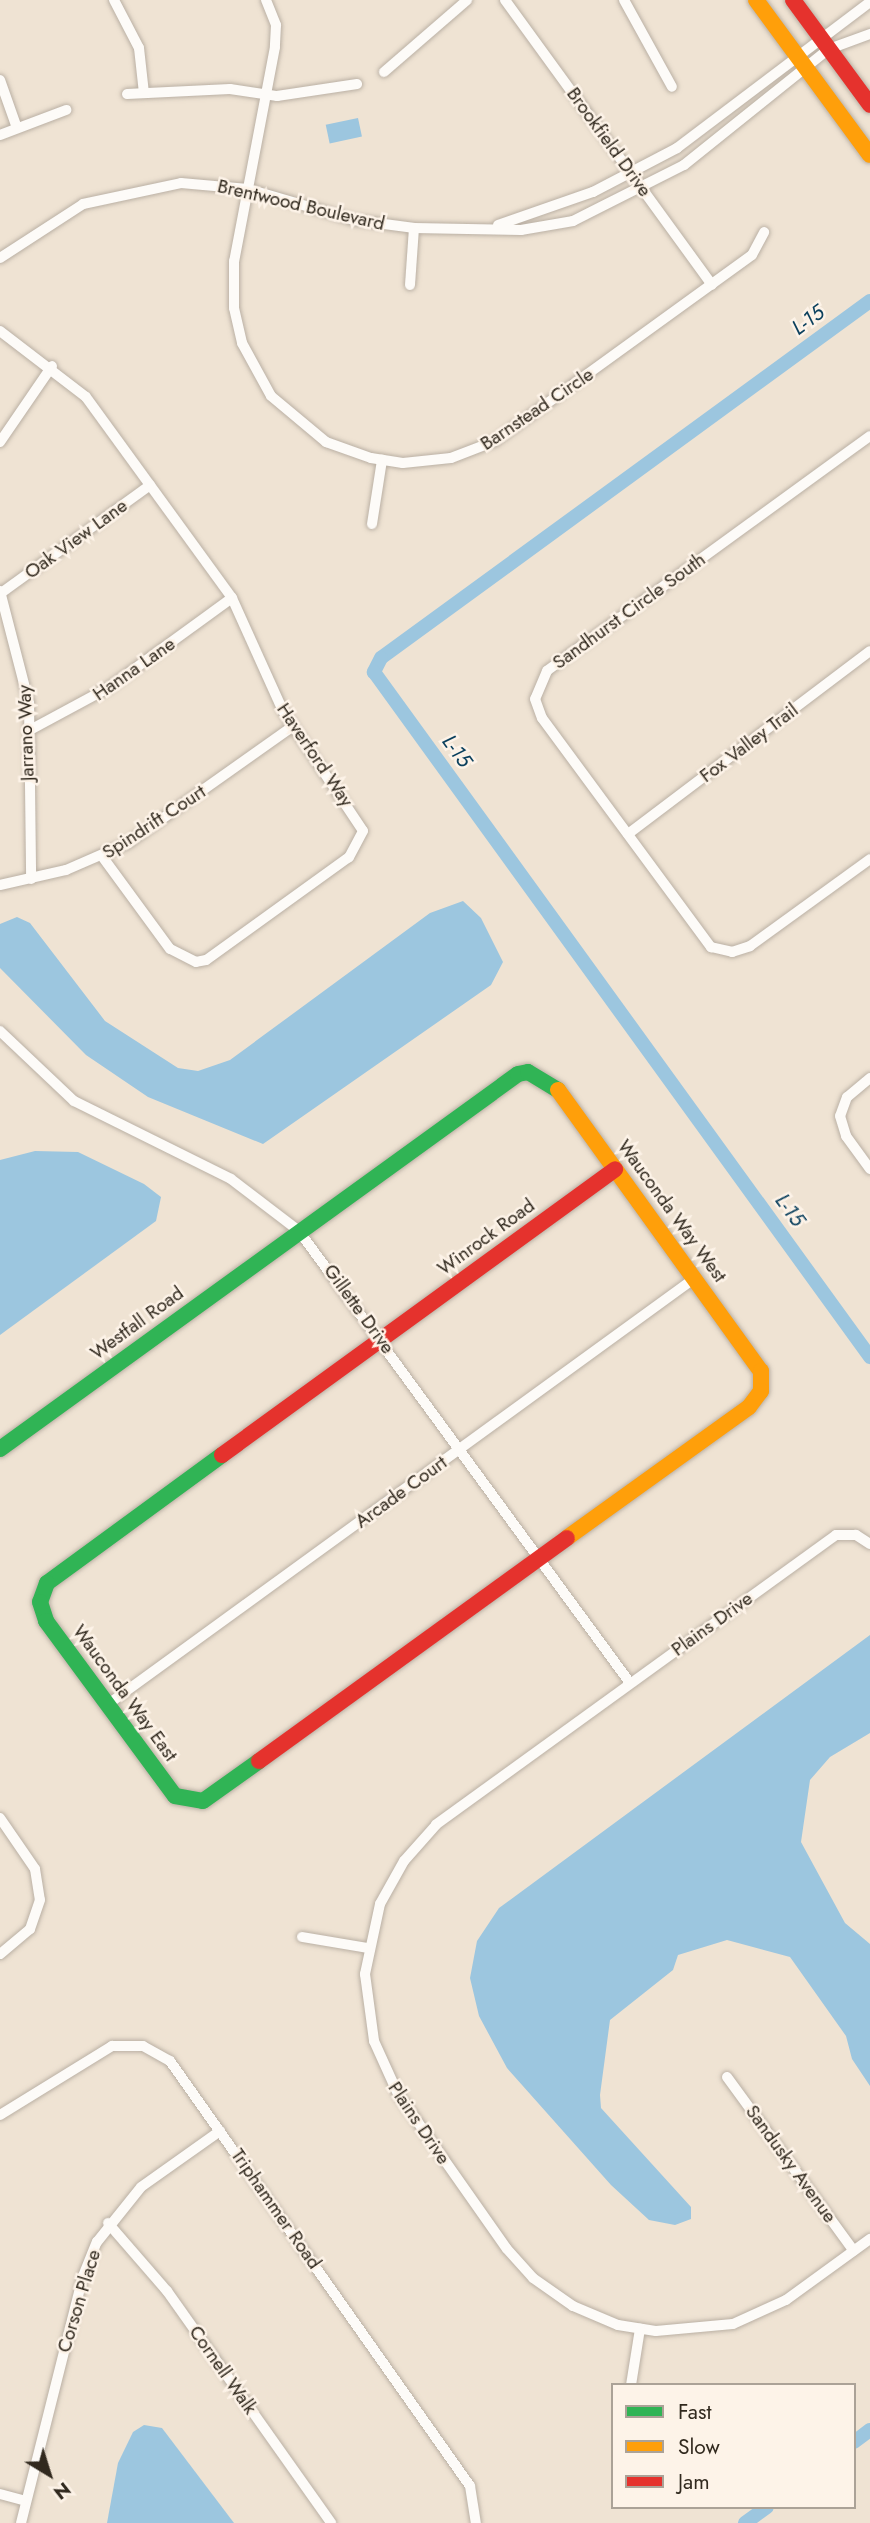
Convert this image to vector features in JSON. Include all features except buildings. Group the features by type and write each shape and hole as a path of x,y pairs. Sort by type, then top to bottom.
{"street":[{"path":"114,0 139,48 145,93"},
{"name":"Barnstead Circle","path":"266,0 276,36 233,285 236,320 252,365 271,396 306,429 348,451 382,460 451,458 495,441 752,256 764,232"},
{"name":"Brookfield Drive","path":"505,0 712,285"},
{"path":"624,0 672,87"},
{"path":"756,0 870,155"},
{"path":"793,0 870,105"},
{"path":"384,72 463,1"},
{"path":"825,44 870,2"},
{"path":"825,44 870,34"},
{"name":"Brentwood Boulevard","path":"496,226 633,173 677,148 796,55 825,44"},
{"name":"Brentwood Boulevard","path":"0,258 53,219 114,193 181,183 248,189 354,220 414,228 496,226 521,230 573,221 684,165 806,68 825,44"},
{"path":"0,80 17,128"},
{"path":"127,94 230,89 266,95 357,84"},
{"path":"0,135 66,110"},
{"path":"410,285 414,228"},
{"name":"Haverford Way","path":"0,331 52,366 86,397 232,598 293,726 361,821 361,841 349,857 206,960 186,961 170,949 102,856"},
{"path":"0,442 52,366"},
{"name":"Sandhurst Circle South","path":"868,865 750,946 721,951 704,940 541,718 535,699 540,679 870,436"},
{"path":"372,524 382,460"},
{"name":"Oak View Lane","path":"1,592 150,485"},
{"name":"Jarrano Way","path":"1,592 22,663 30,730 31,879"},
{"name":"Hanna Lane","path":"30,730 98,695 232,598"},
{"name":"Fox Valley Trail","path":"628,834 870,651"},
{"name":"Spindrift Court","path":"0,885 31,879 102,856 158,824 293,726"},
{"name":"Gillette Drive","path":"0,1031 74,1101 231,1179 299,1231 381,1339 630,1683"},
{"name":"Wauconda Way West","path":"299,1231 518,1074 538,1073 554,1085 761,1371 756,1399 540,1559"},
{"path":"870,1078 847,1097 840,1116 846,1136 870,1169"},
{"name":"Winrock Road","path":"381,1339 615,1169"},
{"name":"Westfall Road","path":"0,1449 299,1231"},
{"name":"Arcade Court","path":"107,1705 695,1279"},
{"name":"Wauconda Way East","path":"381,1339 47,1583 41,1612 107,1705 175,1796 203,1801 540,1559"},
{"name":"Plains Drive","path":"870,1544 856,1535 836,1535 436,1825 393,1878 368,1948 368,2013 384,2069 507,2249 565,2301 640,2329 676,2332 733,2324 786,2300 870,2239"},
{"path":"0,1818 35,1869 40,1900 30,1929 0,1954"},
{"path":"302,1937 368,1948"},
{"name":"Triphammer Road","path":"0,2115 102,2049 133,2044 170,2061 470,2486 476,2523"},
{"name":"Sandusky Avenue","path":"727,2077 854,2251"},
{"name":"Corson Place","path":"21,2523 83,2276 108,2223 141,2187 220,2131"},
{"name":"Cornell Walk","path":"108,2223 167,2291 331,2523"},
{"path":"631,2383 640,2329"},
{"path":"0,2494 26,2501"}],"water":[{"path":"358,118 362,137 330,143 326,125"},
{"path":"463,901 481,918 503,962 491,985 263,1144 148,1097 86,1055 0,968 0,924 17,917 30,923 105,1021 178,1068 198,1071 230,1060 430,913"},
{"path":"35,1151 78,1152 144,1184 161,1197 156,1221 0,1335 0,1160"},
{"path":"870,1635 870,1733 830,1757 810,1780 801,1842 845,1923 870,1944 870,2086 852,2059 846,2036 790,1957 727,1940 678,1955 673,1970 610,2020 600,2095 601,2108 691,2207 691,2219 675,2225 649,2220 611,2185 507,2068 479,2016 470,1978 477,1941 499,1908"},
{"path":"144,2425 162,2428 234,2523 107,2523 118,2463 133,2432"}],"waterway":[{"name":"L-15","path":"870,301 381,658 374,672 870,1357"},
{"path":"856,2440 870,2430"},
{"path":"745,2523 764,2509"}],"traffic: fast":[{"path":"0,1449 518,1074 528,1072 558,1090"},
{"path":"222,1455 47,1583 40,1602 46,1621 175,1796 203,1801 259,1761"}],"traffic: slow":[{"path":"756,0 870,155"},
{"path":"558,1090 761,1371 761,1391 749,1407 567,1538"}],"traffic: jam":[{"path":"793,0 870,105"},
{"path":"222,1455 615,1169"},
{"path":"259,1761 567,1538"}]}
